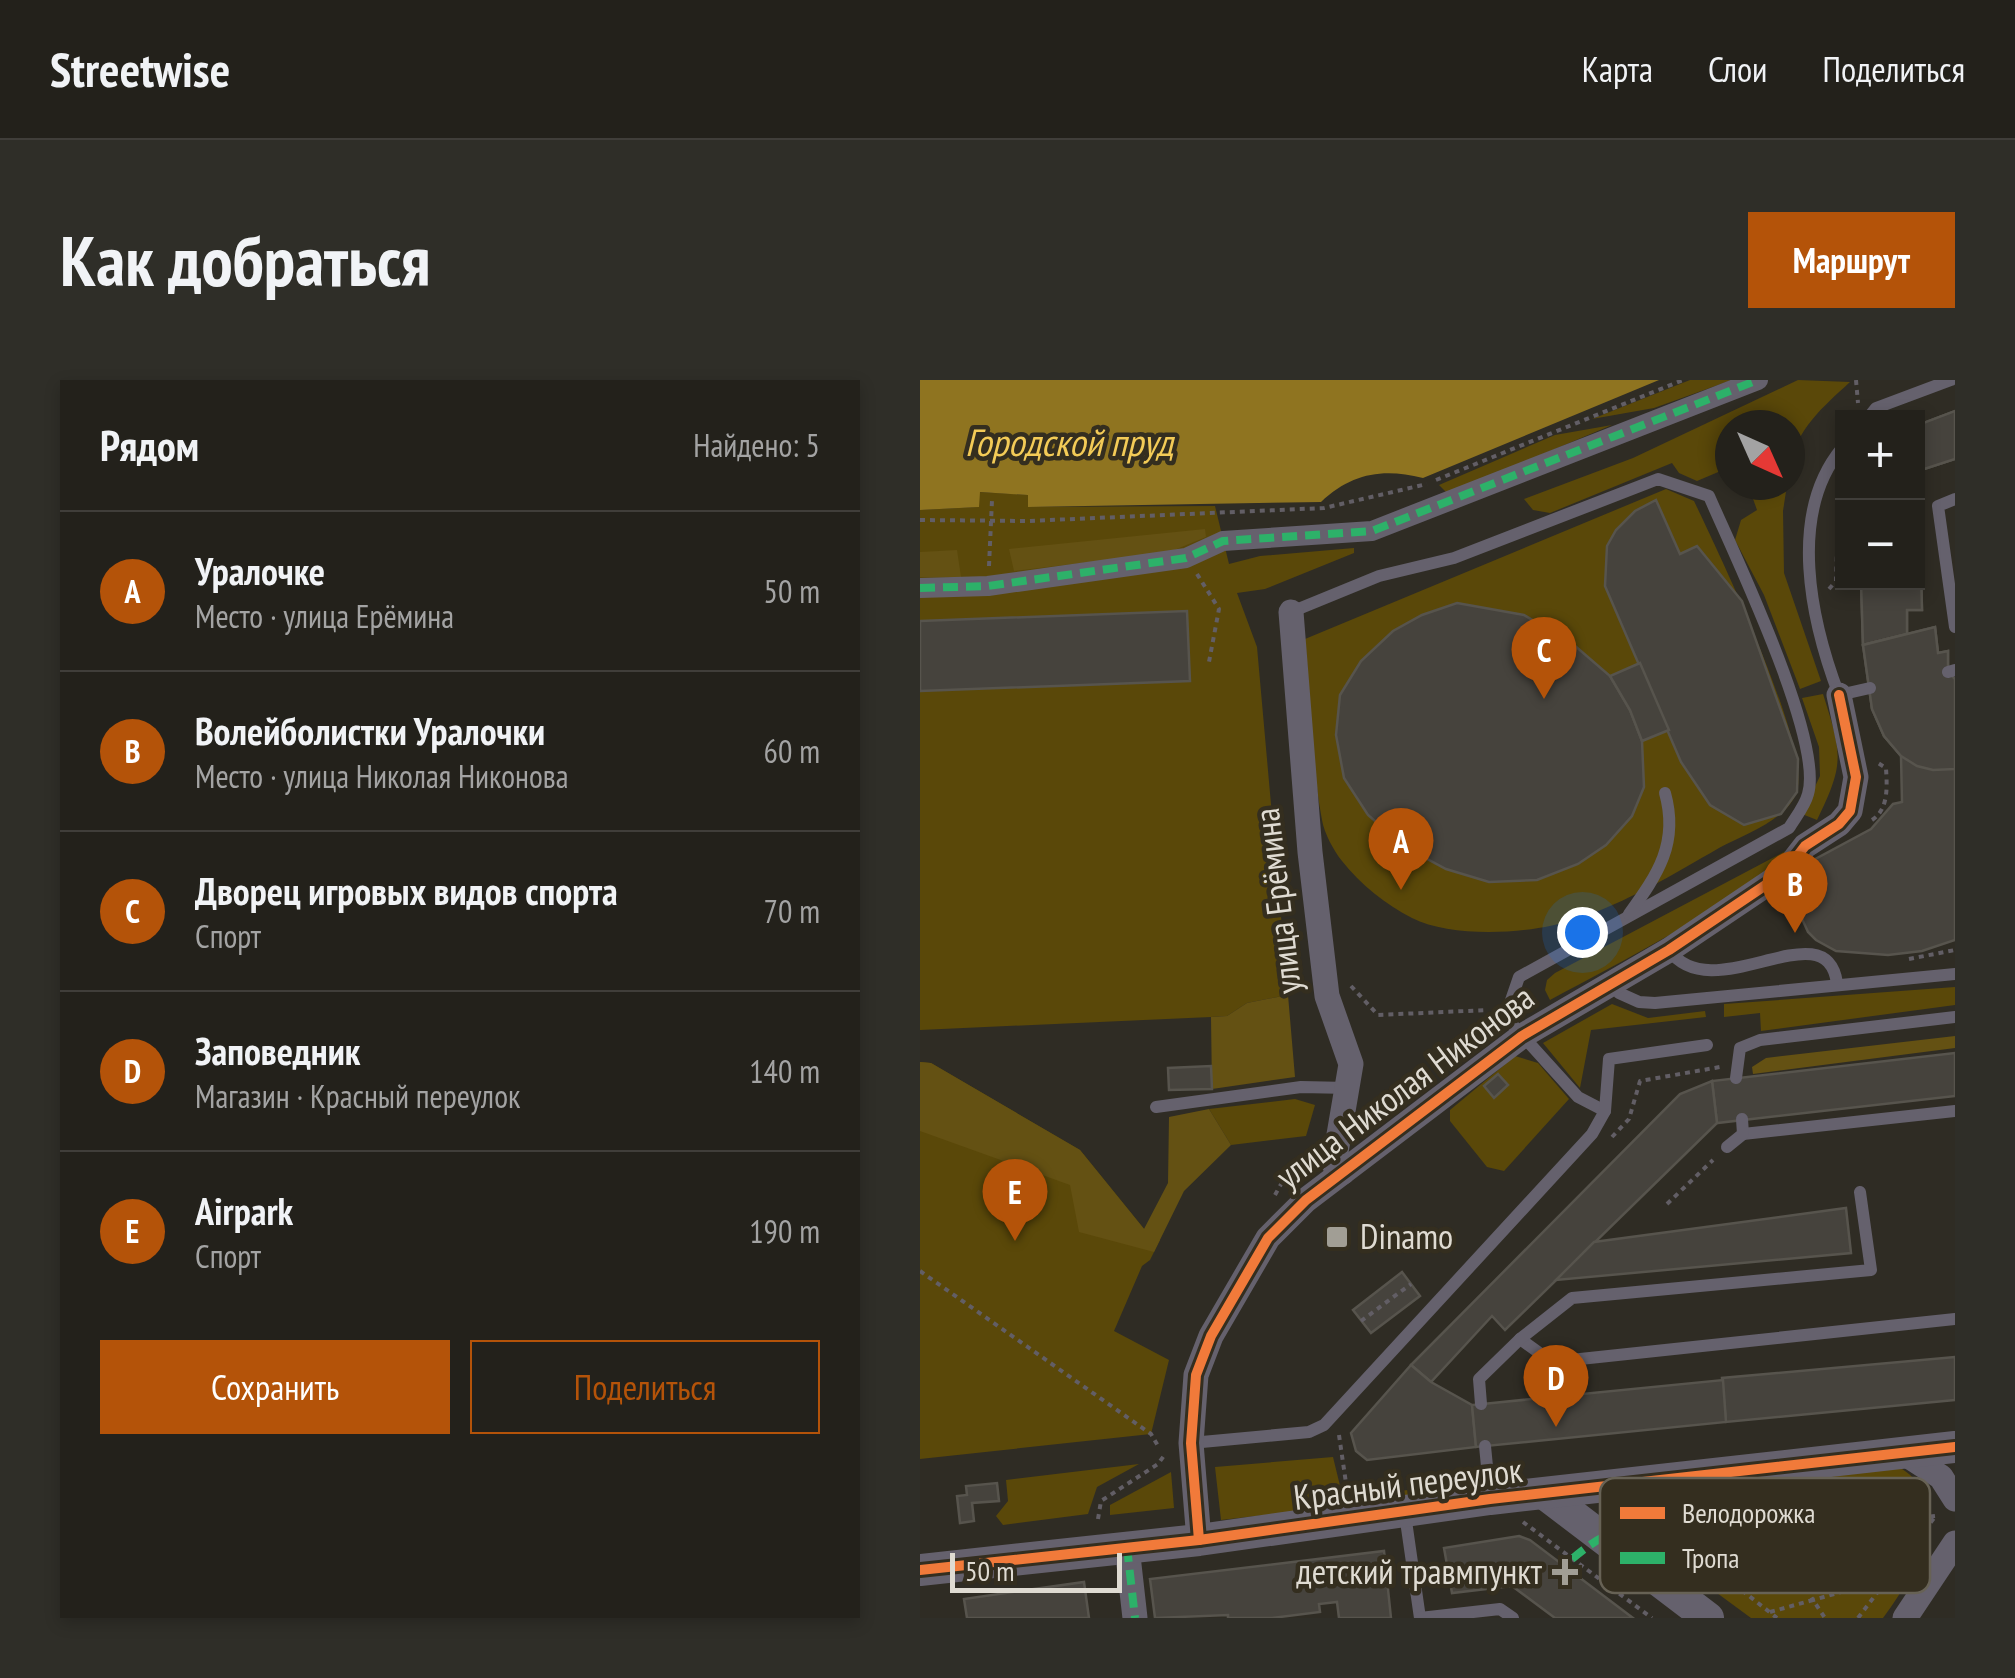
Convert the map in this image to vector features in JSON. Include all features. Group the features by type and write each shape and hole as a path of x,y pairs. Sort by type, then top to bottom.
{"street":[{"path":"920,588 988,586 1186,558 1222,541 1372,530 1758,380"},
{"name":"улица Ерёмина","path":"1291,612 1310,852 1327,996 1351,1064 1334,1164 1342,1173"},
{"name":"улица Николая Никонова","path":"1198,1540 1181,1444 1196,1375 1211,1336 1268,1238 1306,1200 1522,1036 1669,950 1785,872 1806,846 1838,824 1850,811 1856,776 1838,695"},
{"name":"Красный переулок","path":"1682,1478 1955,1447"},
{"path":"1904,1452 1940,1477 1955,1499"},
{"name":"Красный переулок","path":"920,1570 1198,1540 1405,1511 1502,1508 1545,1494 1600,1488"},
{"path":"1545,1494 1600,1536"},
{"path":"1930,1591 1948,1572 1955,1543"},
{"path":"1127,1547 1135,1618"},
{"path":"1675,1593 1708,1618"},
{"path":"1905,1618 1928,1593"}],"lane":[{"path":"1874,410 1951,380"},
{"path":"1835,456 1817,494 1810,522 1811,585 1826,663 1838,695 1870,688"},
{"path":"1291,612 1379,576 1454,558 1658,479 1710,496 1792,694 1810,758 1808,794 1790,828 1519,977 1508,1008 1510,1022 1578,1097 1605,1111"},
{"path":"1955,499 1938,506 1955,627"},
{"path":"1628,916 1650,885 1667,848 1672,819 1665,793"},
{"path":"1669,950 1693,970 1712,973 1806,951 1822,957 1835,972 1837,983"},
{"path":"1615,982 1619,993 1639,1002 1655,1003 1955,974"},
{"path":"1736,1078 1740,1048 1760,1040 1955,1016"},
{"path":"1181,1444 1309,1432 1324,1425 1592,1134 1605,1111 1609,1059 1708,1045"},
{"path":"1156,1107 1301,1087 1349,1088"},
{"path":"1727,1148 1743,1127 1955,1111"},
{"path":"1481,1404 1479,1379 1520,1338 1572,1298 1871,1270 1860,1192"},
{"path":"1520,1338 1552,1362 1955,1320"},
{"path":"1486,1446 1502,1508"},
{"path":"1405,1511 1420,1618 1500,1609 1513,1618"}],"path":[{"path":"920,520 1028,521 1324,508 1426,484 1683,380"},
{"path":"988,586 992,500"},
{"path":"1823,597 1836,581 1839,500"},
{"path":"1186,558 1219,610 1209,662"},
{"path":"1348,983 1378,1015 1508,1008"},
{"path":"1666,1204 1727,1148"},
{"path":"920,1270 1151,1434 1158,1446"},
{"path":"1362,1321 1411,1284"},
{"path":"1098,1520 1101,1502 1181,1444"},
{"path":"1502,1508 1600,1580"},
{"path":"1618,1593 1652,1618"},
{"path":"1746,1593 1778,1618"},
{"path":"1809,1593 1825,1618"},
{"path":"1770,1612 1838,1593"},
{"path":"1858,1618 1877,1593"}],"shaded area":[{"path":"1690,380 1732,380 1654,408 1592,419"},
{"path":"1798,380 1850,382 1805,430 1805,410 1735,410"},
{"path":"1715,419 1715,473 1697,481 1679,473 1672,463 1550,513 1533,510 1524,499 1633,458"},
{"path":"1612,425 1448,494 1439,485 1555,435"},
{"path":"1666,489 1694,501 1760,648 1798,767 1797,791 1792,801 1764,826 1649,887 1613,905 1558,924 1516,931 1471,932 1429,925 1393,907 1349,870 1325,830 1316,776 1305,639"},
{"path":"979,492 1029,495 1029,507 1215,506 1229,564 1260,556 1354,548 1354,553 1265,589 1237,593 1257,647 1288,995 1247,1003 1227,1016 920,1030 920,510 978,507"},
{"path":"1753,500 1785,500 1784,573 1821,681 1800,689 1764,595 1735,540 1741,520 1757,510"},
{"path":"1205,529 1206,537 1167,553 1014,571 1009,549"},
{"path":"957,550 961,577 920,577 920,552"},
{"path":"1823,694 1838,758 1817,820 1802,814 1820,776 1819,747 1802,698"},
{"path":"1797,845 1710,910 1550,1000 1545,990 1547,980 1555,973"},
{"path":"1955,987 1955,1005 1761,1031 1760,1013 1724,1017 1724,1004"},
{"path":"1288,995 1295,1077 1212,1089 1211,1017 1227,1016 1247,1003"},
{"path":"1612,1004 1648,1018 1705,1011 1706,1017 1591,1030 1580,1088 1543,1043"},
{"path":"1955,1036 1955,1048 1753,1074 1752,1067 1766,1058"},
{"path":"1515,1056 1538,1063 1569,1099 1504,1171 1487,1167 1450,1121 1450,1110"},
{"path":"920,1062 931,1063 1080,1150 1145,1230 1160,1240 1150,1260 1142,1266 1114,1331 1169,1360 1151,1434 920,1459"},
{"path":"920,1062 931,1063 1080,1150 1144,1229 1168,1183 1169,1117 1209,1109 1231,1145 1184,1191 1154,1252 1079,1232 1070,1185 920,1131"},
{"path":"1295,1099 1315,1105 1306,1136 1231,1145 1209,1109"},
{"path":"1333,1457 1343,1498 1481,1481 1482,1491 1221,1520 1215,1467"},
{"path":"1139,1464 1097,1487 1088,1514 1003,1525 996,1516 1008,1501 1006,1480"},
{"path":"1899,1467 1912,1478 1799,1478"},
{"path":"1171,1472 1174,1508 1110,1515 1110,1505"},
{"path":"1717,1593 1900,1593 1883,1618 1751,1618"}],"water":[{"name":"Городской пруд","path":"920,380 1659,380 1423,478 1395,473 1369,475 1344,485 1321,502 1028,507 1028,495 980,492 979,507 920,510"}],"building":[{"path":"1955,411 1955,459 1925,469 1925,422"},
{"path":"1955,411 1955,459 1925,469 1925,422"},
{"path":"1656,500 1680,554 1697,546 1742,601 1798,759 1797,792 1781,814 1744,825 1710,805 1681,762 1605,586 1607,546 1616,530 1635,511"},
{"path":"1861,590 1921,590 1922,610 1907,610 1907,634 1863,645"},
{"path":"1861,590 1921,590 1922,610 1907,610 1907,634 1863,645"},
{"path":"1457,603 1524,615 1574,645 1610,676 1642,741 1644,787 1632,816 1606,845 1578,864 1537,880 1489,882 1446,869 1405,847 1368,815 1344,778 1336,735 1340,695 1361,661 1393,631 1422,615"},
{"path":"1187,611 1190,681 920,691 920,621"},
{"path":"1935,627 1938,653 1948,651 1948,672 1955,679 1955,940 1922,951 1888,955 1836,951 1808,932 1798,910 1796,881 1808,863 1871,829 1893,804 1902,802 1901,756 1884,736 1872,709 1863,645"},
{"path":"1935,627 1938,653 1948,651 1948,672 1955,679 1955,769 1933,770 1901,756 1884,736 1872,709 1863,645"},
{"path":"1640,663 1669,730 1642,741 1610,676"},
{"path":"1955,1053 1955,1096 1717,1123 1712,1081"},
{"path":"1211,1066 1212,1089 1169,1090 1168,1068"},
{"path":"1498,1074 1508,1085 1494,1098 1484,1086"},
{"path":"1712,1081 1717,1123 1505,1330 1492,1316 1431,1382 1411,1365 1680,1094"},
{"path":"1846,1208 1851,1253 1556,1280 1594,1242"},
{"path":"1402,1272 1420,1296 1371,1333 1353,1310"},
{"path":"1955,1357 1955,1400 1726,1422 1722,1378"},
{"path":"1411,1365 1431,1382 1472,1405 1476,1447 1367,1460 1356,1451 1351,1433"},
{"path":"1723,1380 1726,1422 1476,1447 1472,1405"},
{"path":"997,1483 999,1501 972,1503 974,1521 960,1523 957,1496 967,1495 966,1486"},
{"path":"1519,1536 1530,1540 1633,1618 1555,1618 1512,1586 1452,1593 1444,1548"},
{"path":"1384,1551 1391,1618 1339,1618 1337,1602 1319,1604 1320,1612 1272,1618 1155,1618 1150,1579"},
{"path":"1084,1582 1089,1618 967,1618 964,1599"}],"marked path":[{"path":"920,588 988,586 1186,558 1223,541 1372,531 1758,380"},
{"path":"1572,1559 1600,1539"},
{"path":"1127,1547 1135,1618"}],"cycle path":[{"path":"1199,1540 1191,1443 1196,1375 1211,1336 1268,1238 1306,1200 1522,1036 1669,950 1785,872 1805,846 1839,824 1850,811 1856,777 1839,695"},
{"path":"1678,1478 1955,1447"},
{"path":"920,1570 1199,1540 1600,1487"}],"place":[{"name":"Дворец игровых видов спорта","path":"1544,699"},
{"name":"Уралочке","path":"1401,890"},
{"name":"Волейболистки Уралочки","path":"1795,933"},
{"name":"Dinamo","path":"1337,1237"},
{"name":"Airpark","path":"1015,1241"},
{"name":"Заповедник","path":"1556,1427"},
{"name":"детский травмпункт","path":"1565,1572"}]}
